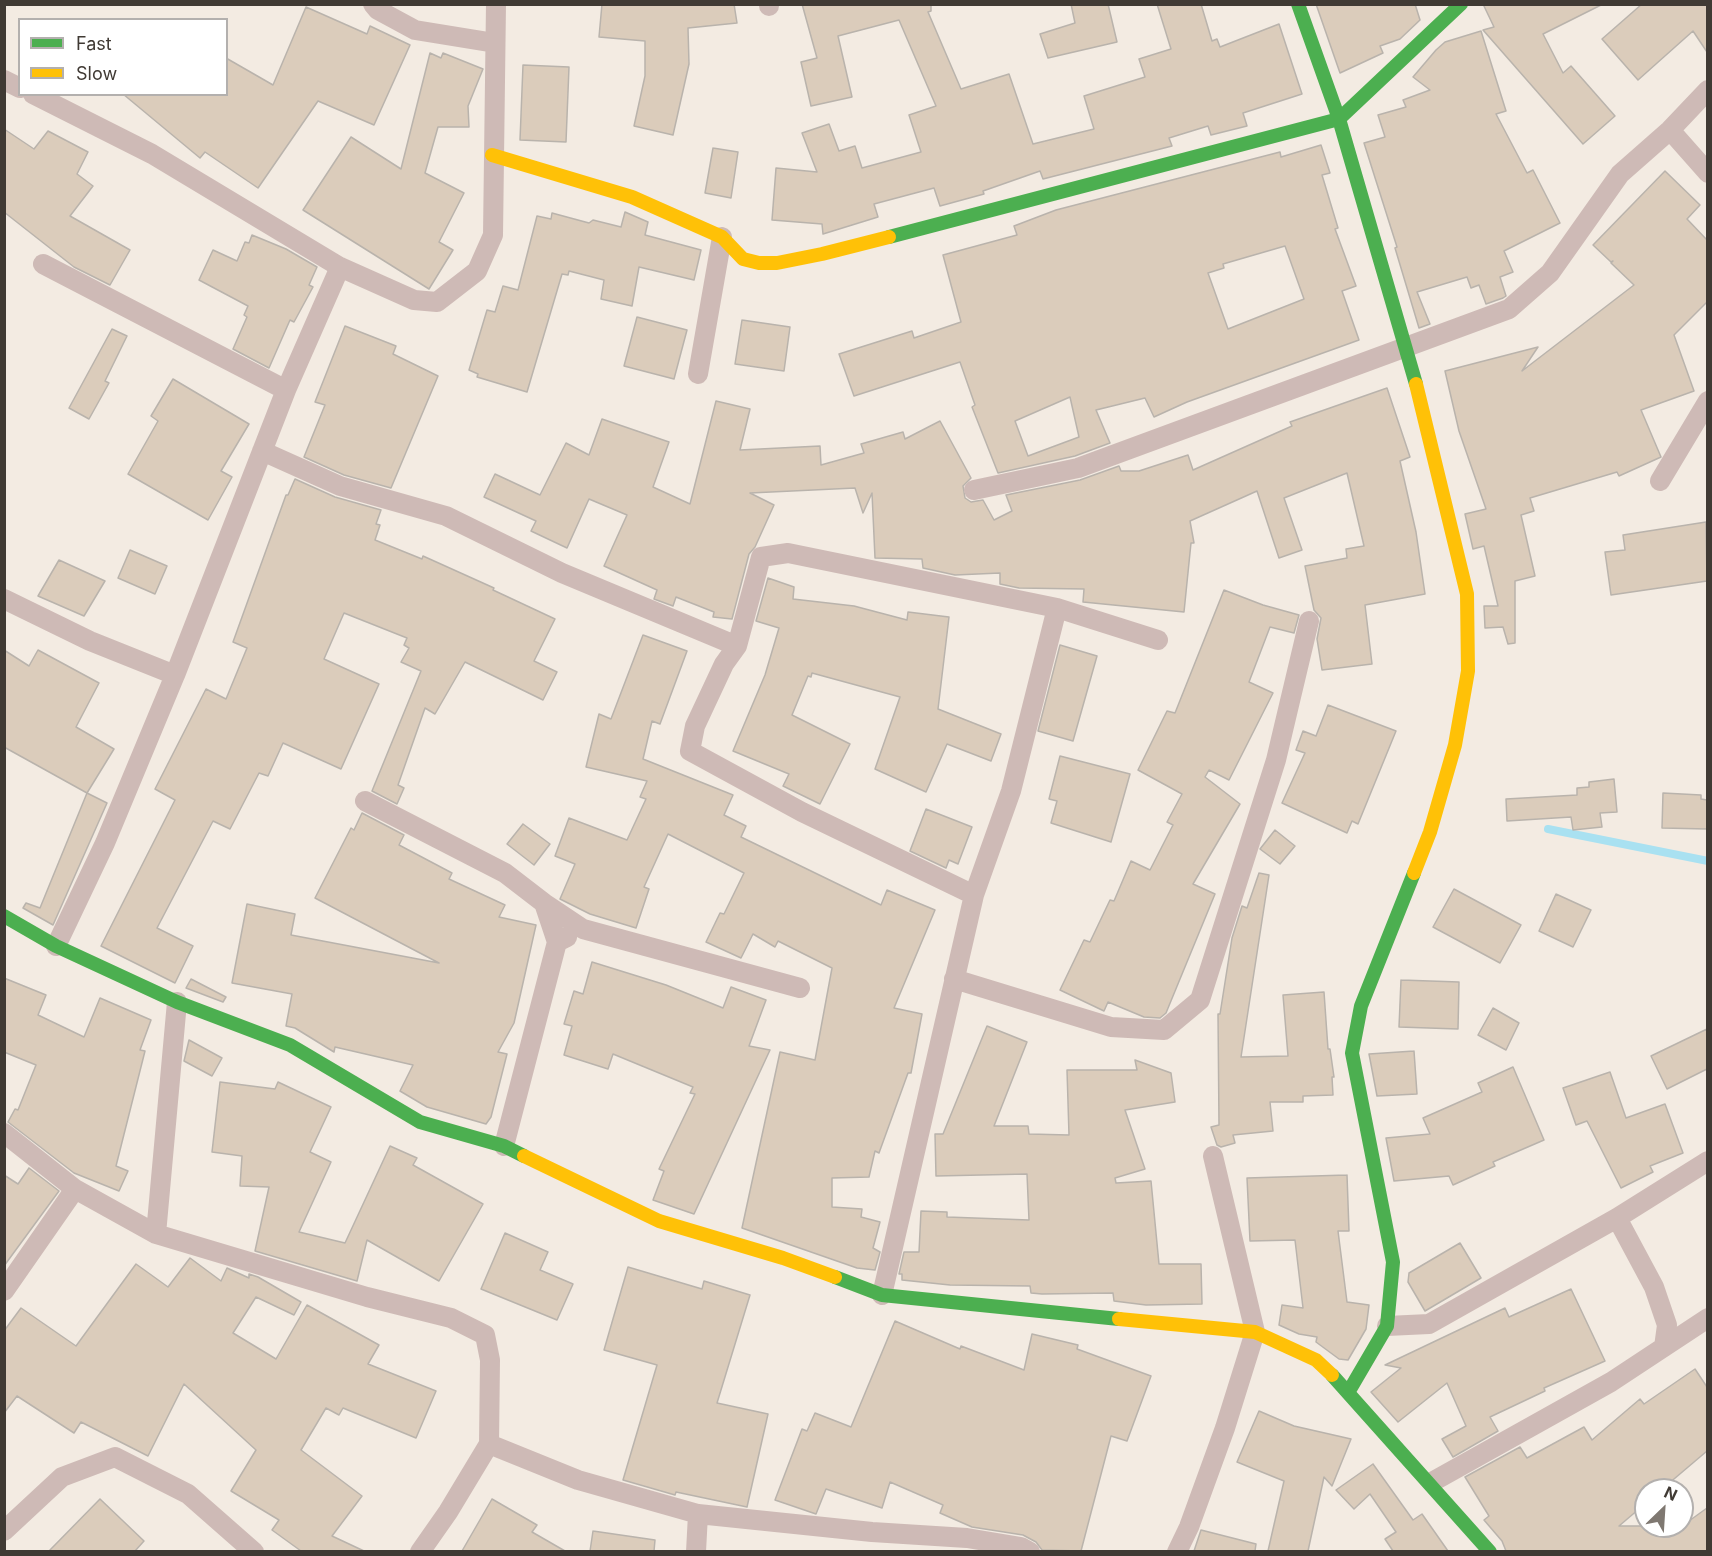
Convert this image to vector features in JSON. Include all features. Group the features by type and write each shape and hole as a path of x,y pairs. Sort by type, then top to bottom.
{"street":[{"path":"373,4 378,10 415,30 495,43"},
{"path":"37,96 152,154 340,267 414,300 438,302 477,271 493,235 492,155 496,4"},
{"path":"1298,4 1339,119 1408,349 1467,594 1468,671 1455,745 1430,832 1361,1006 1353,1053 1393,1262 1387,1326 1349,1391"},
{"path":"492,155 632,197 723,237 743,259 759,263 777,263 822,254 1339,119 1461,4"},
{"path":"4,80 18,87"},
{"path":"974,490 1078,468 1408,349 1509,309 1550,273 1620,174 1670,130 1707,90"},
{"path":"1670,130 1707,173"},
{"path":"698,375 723,237"},
{"path":"43,264 286,390"},
{"path":"56,946 105,843 175,675 286,390 340,267"},
{"path":"1659,481 1707,401"},
{"path":"262,451 340,486 446,516 562,573 737,646"},
{"path":"974,895 802,812 690,751 695,726 724,664 737,646 761,557 788,553 1057,608 1158,640"},
{"path":"4,599 90,641 175,675"},
{"path":"882,1295 974,895 1011,791 1057,608"},
{"path":"954,979 1111,1027 1164,1030 1200,1000 1276,760 1309,621"},
{"path":"365,801 505,873 583,929 800,988"},
{"path":"504,1146 557,942 544,903"},
{"path":"4,916 56,946 177,1002 290,1046 420,1122 504,1146 659,1221 783,1258 882,1295 1255,1332 1316,1360 1349,1391 1432,1482 1490,1551"},
{"path":"557,942 583,929"},
{"path":"156,1234 177,1002"},
{"path":"4,1133 75,1189 156,1234 367,1297 451,1318 485,1335 490,1360 489,1444 448,1512 420,1551"},
{"path":"1177,1551 1189,1527 1225,1428 1255,1332 1213,1156"},
{"path":"1387,1326 1429,1324 1617,1218 1707,1161"},
{"path":"4,1291 75,1189"},
{"path":"1617,1218 1654,1287 1667,1325 1664,1347"},
{"path":"1432,1482 1611,1382 1707,1318"},
{"path":"489,1444 578,1480 698,1514 871,1542 967,1538 1021,1547 1030,1551"},
{"path":"4,1531 62,1477 115,1457 188,1494 254,1551"},
{"path":"696,1551 698,1514"}],"building":[{"path":"602,4 734,4 737,23 688,28 689,64 673,135 634,126 645,76 645,41 599,37"},
{"path":"802,4 931,4 931,11 928,12 961,89 1009,74 1033,144 1094,129 1084,96 1145,77 1139,59 1171,49 1157,4 1201,4 1212,41 1217,39 1220,47 1279,24 1302,94 1243,113 1247,126 1211,135 1208,126 1169,138 1172,146 1043,179 1040,171 983,191 984,194 940,206 934,188 874,204 878,217 823,234 822,224 772,220 776,168 817,172 802,133 829,124 839,151 855,146 862,168 921,152 909,115 936,106 899,20 838,36 852,97 811,106 801,62 817,58"},
{"path":"1071,4 1108,4 1117,42 1048,58 1040,34 1075,23"},
{"path":"1316,4 1415,4 1420,20 1400,39 1380,46 1383,53 1340,73"},
{"path":"1483,4 1603,4 1543,34 1563,73 1571,66 1615,116 1583,144 1483,30 1494,27"},
{"path":"1642,4 1707,4 1707,52 1693,31 1638,80 1602,39"},
{"path":"306,7 367,34 370,26 410,45 374,125 318,101 258,188 205,152 200,158 125,96 228,96 228,59 273,85"},
{"path":"1481,31 1506,111 1496,114 1527,173 1533,170 1560,223 1504,251 1513,272 1500,277 1506,296 1503,298 1486,304 1479,285 1471,288 1467,277 1417,292 1430,324 1419,328 1395,248 1397,247 1364,143 1385,137 1378,115 1406,107 1403,100 1430,90 1413,77 1436,50 1445,42"},
{"path":"430,53 441,58 443,53 483,69 468,106 469,127 438,127 425,173 464,193 439,242 453,250 429,289 303,210 351,137 401,169"},
{"path":"523,65 569,67 566,142 520,140"},
{"path":"4,129 34,149 48,131 88,152 77,174 93,186 70,216 130,250 110,285 74,267 4,212"},
{"path":"1321,145 1330,173 1322,175 1338,228 1335,229 1356,286 1342,291 1359,340 1187,402 1154,417 1145,398 1096,410 1110,443 1075,456 998,473 972,407 975,405 960,362 854,396 839,354 912,331 914,338 961,322 943,255 1017,235 1014,226 1056,210 1280,152 1281,157","holes":["1285,246 1304,299 1228,329 1208,273 1224,268 1223,264","1070,397 1079,437 1028,456 1015,421"]},
{"path":"713,148 738,152 731,198 705,193"},
{"path":"1665,171 1700,205 1687,219 1707,240 1707,302 1674,335 1694,391 1641,410 1661,457 1619,476 1617,472 1530,498 1534,511 1521,515 1535,576 1515,581 1515,643 1508,644 1503,627 1485,628 1484,606 1498,606 1484,546 1473,549 1465,514 1486,509 1459,431 1445,371 1538,347 1522,371 1634,285 1611,263 1613,261 1611,262 1593,245"},
{"path":"625,212 648,222 645,235 701,250 694,280 639,267 632,306 601,299 604,280 569,271 568,275 562,274 527,392 477,377 478,374 469,370 487,310 495,312 503,286 518,290 537,216 551,219 552,213 589,223 593,220 621,227"},
{"path":"252,235 286,249 317,267 309,285 313,287 294,322 290,320 269,368 233,349 247,317 244,315 248,306 199,280 213,250 237,261 245,242 249,243"},
{"path":"637,317 687,330 674,379 624,366"},
{"path":"742,320 790,327 784,371 735,364"},
{"path":"345,326 396,346 393,354 438,376 391,488 344,475 304,457 325,405 315,402"},
{"path":"112,329 127,336 105,381 109,383 89,419 69,408"},
{"path":"173,379 249,424 221,471 232,477 208,520 128,474 158,421 151,416"},
{"path":"1387,388 1410,457 1400,461 1416,532 1425,594 1365,605 1372,664 1322,670 1317,639 1321,618 1314,610 1305,566 1347,558 1346,549 1364,546 1347,473 1284,498 1302,550 1279,558 1257,491 1190,521 1194,543 1191,543 1184,612 1083,602 1084,589 1019,588 1000,584 1000,573 955,575 923,568 922,559 875,558 872,493 863,513 855,488 750,493 774,505 755,547 749,554 732,619 713,617 714,612 676,597 673,606 654,599 657,590 604,566 627,515 589,499 567,548 531,531 536,521 484,497 495,474 540,495 566,443 589,455 602,419 669,442 653,487 690,504 716,401 750,409 740,450 820,446 821,465 864,453 861,444 903,432 905,439 940,421 971,478 963,486 965,498 971,502 983,500 994,520 1012,511 1006,495 1080,480 1119,466 1121,471 1139,471 1188,455 1193,470 1292,426 1290,422"},
{"path":"295,479 335,497 381,510 376,524 380,525 375,540 422,559 423,556 555,619 534,661 557,672 543,700 465,662 435,714 425,708 398,785 404,788 397,804 372,791 421,671 401,662 409,648 404,645 407,638 344,613 324,659 379,684 341,769 283,743 268,776 259,773 230,829 213,821 157,928 193,946 175,983 101,946 175,800 155,789 206,689 226,699 247,648 233,642 286,495"},
{"path":"1706,522 1707,581 1611,595 1605,552 1625,550 1623,535"},
{"path":"130,550 167,566 155,594 118,578"},
{"path":"59,560 105,581 84,616 38,596"},
{"path":"768,578 794,587 793,599 854,606 907,620 908,612 949,617 938,709 1001,734 991,761 947,744 926,792 875,769 900,697 812,673 811,677 808,676 792,715 850,744 820,804 783,786 789,774 733,751 765,675 779,628 756,621"},
{"path":"1224,590 1263,605 1299,615 1294,633 1270,627 1249,682 1273,693 1229,780 1209,770 1205,777 1240,804 1193,884 1215,894 1166,1013 1160,1018 1144,1017 1108,1002 1104,1011 1060,990 1084,940 1090,942 1110,900 1114,901 1131,861 1150,870 1173,825 1167,822 1182,794 1138,770 1167,711 1175,713"},
{"path":"643,635 687,651 660,724 652,721 643,759 733,795 724,815 746,826 741,837 881,905 887,890 935,910 894,1008 922,1014 911,1073 908,1073 879,1153 875,1151 869,1177 832,1178 832,1207 862,1209 861,1217 880,1222 873,1248 880,1252 875,1270 857,1268 742,1228 780,1052 815,1060 832,968 778,941 775,947 753,934 741,958 706,942 720,913 724,914 744,873 668,834 644,887 649,889 636,928 590,914 560,899 575,864 555,856 569,818 627,840 646,799 640,797 647,781 586,767 599,714 611,719"},
{"path":"1060,645 1097,656 1073,741 1038,731"},
{"path":"4,650 29,666 38,650 99,683 76,727 114,749 87,793 4,747"},
{"path":"1328,705 1396,731 1358,824 1352,821 1347,833 1282,803 1305,753 1296,750 1303,731 1316,736"},
{"path":"1060,756 1130,774 1111,842 1051,823 1057,801 1049,799"},
{"path":"1614,779 1617,812 1600,813 1602,827 1573,830 1571,817 1507,821 1506,799 1577,795 1577,788 1589,787 1589,782"},
{"path":"87,793 107,803 53,925 23,908 26,903 40,908"},
{"path":"1663,793 1701,795 1701,799 1707,800 1707,829 1662,828"},
{"path":"926,809 972,827 958,864 949,860 946,868 910,851"},
{"path":"362,813 404,835 399,845 452,873 449,879 505,905 499,917 536,925 514,1023 498,1052 507,1054 491,1117 486,1124 427,1107 400,1091 413,1065 335,1047 334,1052 295,1028 286,1026 292,994 232,983 247,904 295,914 291,935 439,963 315,898 351,828 354,830"},
{"path":"523,824 550,844 534,865 507,844"},
{"path":"1275,830 1295,846 1280,864 1260,849"},
{"path":"1259,873 1269,875 1241,1057 1288,1056 1283,995 1324,992 1328,1049 1330,1049 1334,1077 1332,1077 1333,1095 1303,1096 1303,1102 1270,1102 1273,1131 1233,1135 1235,1143 1221,1147 1217,1145 1211,1127 1219,1125 1218,1014 1220,1014 1232,938 1242,906 1247,908"},
{"path":"1454,889 1521,925 1500,963 1433,927"},
{"path":"1556,894 1591,910 1573,947 1539,931"},
{"path":"592,962 666,985 723,1008 731,987 766,1000 749,1046 770,1050 694,1214 653,1200 664,1171 659,1169 695,1094 690,1093 693,1087 613,1054 608,1069 564,1055 572,1026 564,1024 574,991 583,994"},
{"path":"4,978 46,995 38,1015 84,1037 100,998 151,1020 140,1050 145,1051 116,1166 128,1171 119,1191 74,1173 8,1122 15,1109 18,1110 36,1065 4,1052"},
{"path":"191,979 226,997 223,1002 186,988"},
{"path":"1401,980 1459,982 1458,1029 1399,1027"},
{"path":"1493,1008 1519,1023 1506,1050 1478,1035"},
{"path":"987,1026 1027,1042 994,1126 1028,1126 1029,1134 1069,1135 1067,1070 1137,1070 1135,1060 1171,1073 1175,1102 1125,1110 1145,1169 1115,1178 1116,1183 1151,1181 1159,1264 1201,1264 1202,1304 1146,1305 1114,1301 1113,1293 1042,1294 1031,1293 1030,1286 950,1285 902,1280 902,1274 899,1274 904,1252 919,1252 921,1211 947,1212 947,1217 1029,1220 1027,1174 936,1176 935,1134 943,1134"},
{"path":"1707,1029 1707,1069 1667,1089 1651,1056"},
{"path":"189,1040 222,1058 212,1076 184,1061"},
{"path":"1414,1051 1417,1094 1377,1096 1369,1054"},
{"path":"1513,1067 1544,1140 1493,1162 1495,1166 1453,1185 1449,1176 1394,1181 1386,1138 1430,1134 1423,1118 1482,1092 1478,1083"},
{"path":"1610,1072 1626,1118 1665,1104 1683,1153 1650,1166 1653,1172 1621,1188 1587,1121 1576,1125 1563,1088"},
{"path":"220,1082 275,1089 278,1082 331,1107 310,1152 331,1162 299,1232 345,1243 390,1146 417,1158 413,1165 483,1204 439,1281 367,1240 357,1281 255,1251 269,1187 240,1186 242,1156 212,1152"},
{"path":"29,1168 59,1191 4,1266 4,1175 18,1184"},
{"path":"1347,1175 1349,1231 1338,1231 1347,1302 1369,1305 1366,1329 1348,1360 1339,1359 1316,1342 1317,1337 1299,1334 1279,1325 1282,1305 1303,1308 1295,1240 1250,1241 1247,1178"},
{"path":"505,1233 548,1252 540,1270 573,1284 557,1320 481,1289"},
{"path":"1460,1243 1481,1278 1425,1311 1408,1282 1409,1273"},
{"path":"190,1258 221,1281 227,1268 249,1278 249,1274 258,1277 301,1302 294,1315 256,1297 233,1333 276,1359 307,1305 379,1345 368,1364 436,1391 416,1438 343,1408 339,1415 326,1408 301,1450 362,1496 332,1536 364,1551 301,1551 272,1530 279,1520 231,1491 256,1450 184,1384 148,1456 81,1422 74,1433 17,1396 4,1413 4,1331 21,1308 76,1346 136,1264 168,1287"},
{"path":"628,1267 702,1289 704,1281 750,1295 717,1403 768,1414 747,1507 676,1492 675,1495 623,1480 657,1365 604,1350"},
{"path":"1571,1289 1605,1361 1544,1388 1545,1391 1490,1417 1498,1431 1453,1457 1442,1439 1466,1426 1447,1383 1398,1422 1371,1392 1401,1368 1385,1365 1505,1308 1509,1317"},
{"path":"895,1321 960,1349 961,1346 1024,1370 1032,1334 1078,1345 1077,1349 1151,1376 1127,1441 1111,1436 1081,1551 1042,1550 1036,1542 1023,1535 972,1527 940,1513 943,1505 890,1482 882,1508 826,1489 816,1514 775,1500 802,1429 807,1431 815,1413 851,1427"},
{"path":"1695,1369 1707,1387 1707,1451 1675,1478 1634,1478 1634,1513 1619,1526 1634,1526 1634,1538 1694,1538 1694,1517 1707,1508 1707,1551 1506,1551 1502,1541 1484,1520 1489,1516 1465,1477 1520,1447 1527,1458 1584,1427 1592,1440 1640,1399 1644,1404"},
{"path":"1259,1411 1294,1426 1351,1439 1332,1486 1324,1477 1308,1551 1268,1551 1284,1481 1237,1462"},
{"path":"1373,1464 1413,1520 1422,1514 1448,1551 1393,1551 1385,1539 1396,1532 1370,1494 1354,1509 1336,1490"},
{"path":"100,1499 144,1541 135,1551 49,1551"},
{"path":"492,1499 537,1525 532,1532 565,1551 462,1551"},
{"path":"1201,1530 1256,1544 1255,1551 1194,1551"},
{"path":"593,1531 655,1540 654,1551 590,1551"}],"waterway":[{"path":"1548,829 1708,861"}],"traffic: fast":[{"path":"1298,4 1339,119 1416,384"},
{"path":"889,237 1339,119 1461,4"},
{"path":"1349,1391 1387,1326 1393,1262 1352,1053 1361,1006 1414,873"},
{"path":"4,916 56,946 177,1002 290,1045 420,1122 504,1146 524,1156"},
{"path":"835,1277 882,1295 1119,1319"},
{"path":"1332,1375 1490,1552"}],"traffic: slow":[{"path":"492,155 632,197 722,237 743,259 759,263 777,263 889,237"},
{"path":"1414,873 1430,832 1455,745 1468,671 1467,594 1416,384"},
{"path":"524,1156 659,1221 783,1258 835,1277"},
{"path":"1119,1319 1255,1332 1316,1360 1332,1375"}]}
